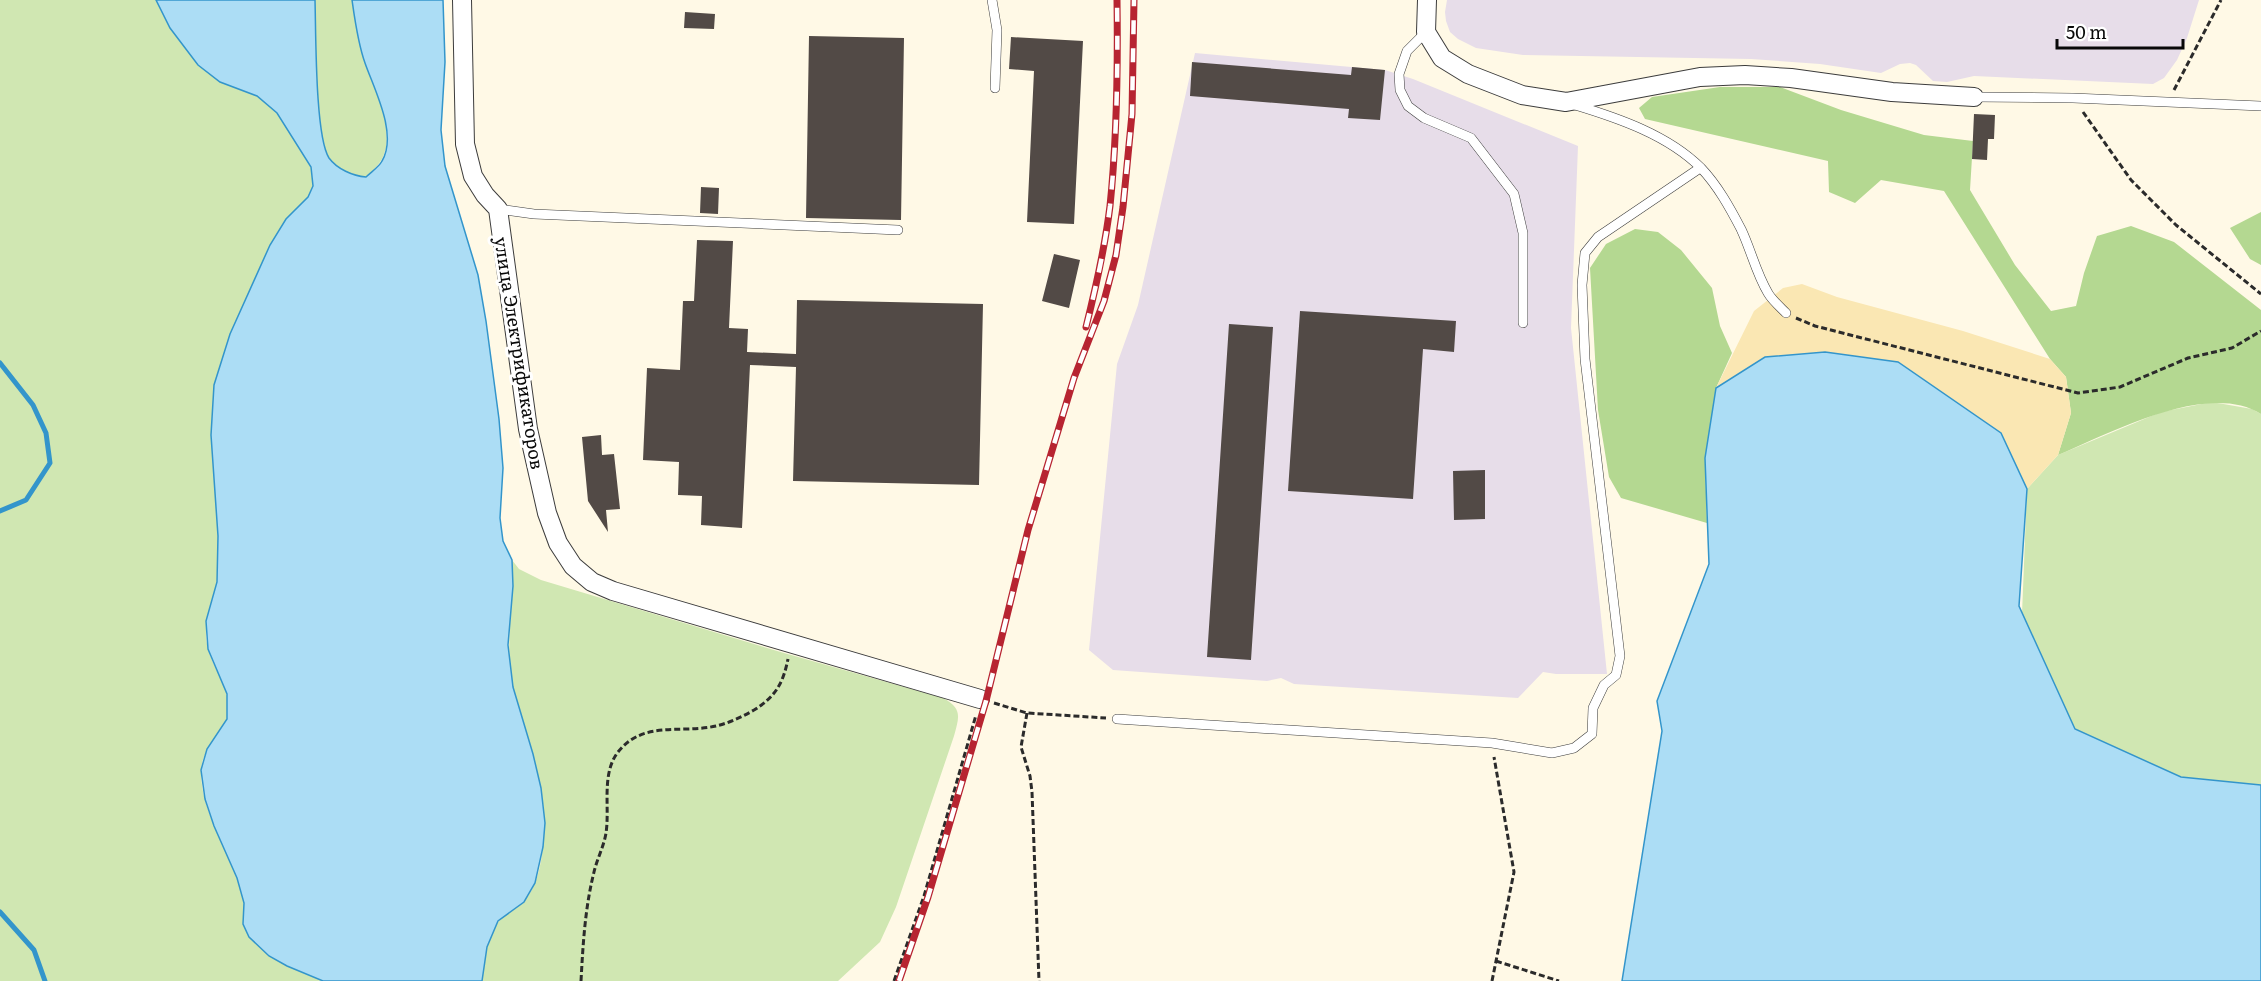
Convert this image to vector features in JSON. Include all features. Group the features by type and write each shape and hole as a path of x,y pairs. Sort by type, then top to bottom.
{"street":[{"path":"462,0 465,144 473,176 485,195 498,209"},
{"path":"1427,0 1426,32 1442,58 1468,74 1522,95 1566,102 1700,77 1745,75 1791,78 1892,92 1974,97"},
{"name":"улица Электрификаторов","path":"498,209 528,429 547,513 558,543 573,566 592,582 613,591 980,699"}],"lane":[{"path":"992,0 997,30 995,88"},
{"path":"1426,32 1407,51 1399,74 1400,90 1408,106 1425,118 1471,138 1514,194 1523,233 1523,323"},
{"path":"1974,97 2073,98 2261,106"},
{"path":"1566,102 1638,128 1668,143 1700,168 1723,196 1738,223 1769,295 1786,313"},
{"path":"1117,719 1492,743 1552,753 1574,748 1592,734 1593,708 1604,684 1616,675 1620,656 1585,359 1582,285 1586,253 1598,237 1700,168"},
{"path":"498,209 534,214 898,230"}],"path":[{"path":"2163,103 2177,86 2221,0"},
{"path":"2073,98 2131,180 2176,225 2261,294"},
{"path":"1786,313 1815,326 2078,393 2120,387 2188,358 2232,348 2261,331"},
{"path":"581,981 584,927 594,871 606,833 609,776 616,754 633,737 651,730 715,726 742,717 770,700 785,677 792,643"},
{"path":"894,981 924,896 980,699"},
{"path":"1000,705 1027,713 1117,719"},
{"path":"1027,713 1021,747 1030,776 1032,792 1039,981"},
{"path":"1492,743 1514,872 1492,981"},
{"path":"1496,961 1559,981"}],"shaded area":[{"path":"1447,0 2199,0 2187,38 2177,60 2164,78 2153,84 1974,76 1947,82 1933,81 1916,65 1910,63 1900,64 1881,73 1820,64 1751,59 1523,55 1476,48 1458,39 1450,32 1446,21"},
{"path":"1195,53 1385,70 1413,79 1578,146 1571,328 1607,674 1543,672 1518,698 1294,684 1281,678 1267,681 1113,670 1089,650 1117,364 1138,305"}],"green space":[{"path":"0,0 156,0 170,28 220,82 257,96 277,113 302,150 311,168 313,186 308,197 286,219 218,536 217,582 207,622 206,639 211,658 226,691 228,709 227,718 221,730 208,748 201,771 206,805 240,884 244,904 243,924 323,981 0,981"},
{"path":"315,0 352,0 354,15 382,104 387,139 385,151 377,166 366,177 351,174 336,166 329,158 324,146 317,82"},
{"path":"1720,87 1780,87 1841,110 1924,135 1973,141 1970,190 2015,265 2051,311 2076,306 2084,273 2097,236 2131,226 2174,242 2261,310 2261,414 2239,405 2214,403 2187,406 2131,423 2058,455 2071,413 2066,377 2050,359 1944,191 1881,180 1855,203 1829,192 1828,161 1645,119 1639,108 1652,97"},
{"path":"2261,212 2261,265 2250,259 2230,228"},
{"path":"1635,229 1658,232 1681,250 1712,288 1720,326 1732,353 1716,388 1705,462 1707,523 1621,498 1609,477 1598,410 1590,268 1606,244"},
{"path":"2212,402 2252,409 2261,414 2261,785 2181,777 2075,729 2022,614 2027,489 2058,455 2161,412"},
{"path":"512,560 519,569 541,580 943,698 954,706 958,719 954,736 896,907 880,942 838,981 482,981 486,950 491,934 499,921 521,904 532,889 540,868 543,846 544,825 540,785 510,671"}],"sand":[{"path":"1802,284 1837,297 1963,331 2050,359 2066,377 2071,413 2058,455 2027,489 2001,433 1716,388 1754,311 1783,288"}],"water":[{"path":"156,0 315,0 317,83 324,146 329,158 341,169 366,177 382,161 386,150 386,125 379,98 360,48 352,0 443,0 445,62 441,130 445,166 478,275 486,321 503,468 500,518 503,541 512,560 513,586 508,645 513,687 541,788 545,823 543,847 535,883 524,902 498,921 487,947 482,981 323,981 269,956 249,937 243,924 244,903 237,878 205,799 201,770 207,749 227,719 227,694 208,649 206,621 217,582 218,536 211,435 214,385 230,334 270,245 286,219 308,197 313,186 311,167 277,113 257,96 220,82 198,65 170,28"},
{"path":"1825,352 1898,362 2001,433 2027,489 2019,606 2075,729 2181,777 2261,785 2261,981 1622,981 1662,731 1657,701 1709,564 1705,458 1716,388 1765,357"}],"building":[{"path":"685,12 715,14 714,29 684,28"},
{"path":"809,36 904,38 901,220 806,218"},
{"path":"1011,37 1083,41 1074,224 1027,222 1034,71 1009,69"},
{"path":"1192,62 1351,75 1352,67 1385,70 1380,120 1348,118 1349,109 1190,96"},
{"path":"1974,114 1995,115 1994,139 1988,139 1987,160 1972,159"},
{"path":"701,187 719,188 718,214 700,213"},
{"path":"697,240 733,241 729,328 748,329 747,352 796,354 797,300 983,304 979,485 793,481 796,367 750,365 742,528 701,525 702,496 678,495 679,462 643,460 647,368 680,370 683,301 694,301"},
{"path":"1054,254 1080,260 1069,308 1042,301"},
{"path":"1300,311 1456,321 1454,352 1423,349 1413,499 1288,491"},
{"path":"1229,324 1273,327 1251,660 1207,657"},
{"path":"601,435 602,455 614,454 620,509 606,510 608,532 588,501 582,437"},
{"path":"1485,470 1485,519 1454,520 1453,471"}],"waterway":[{"path":"0,363 33,405 46,433 50,463 26,500 0,511"},
{"path":"0,912 34,950 45,981"}],"railway":[{"path":"1086,327 1106,237 1110,206 1116,103 1117,0"},
{"path":"899,981 928,897 986,701 1028,530 1074,378 1104,301 1116,255 1132,114 1134,0"}]}
